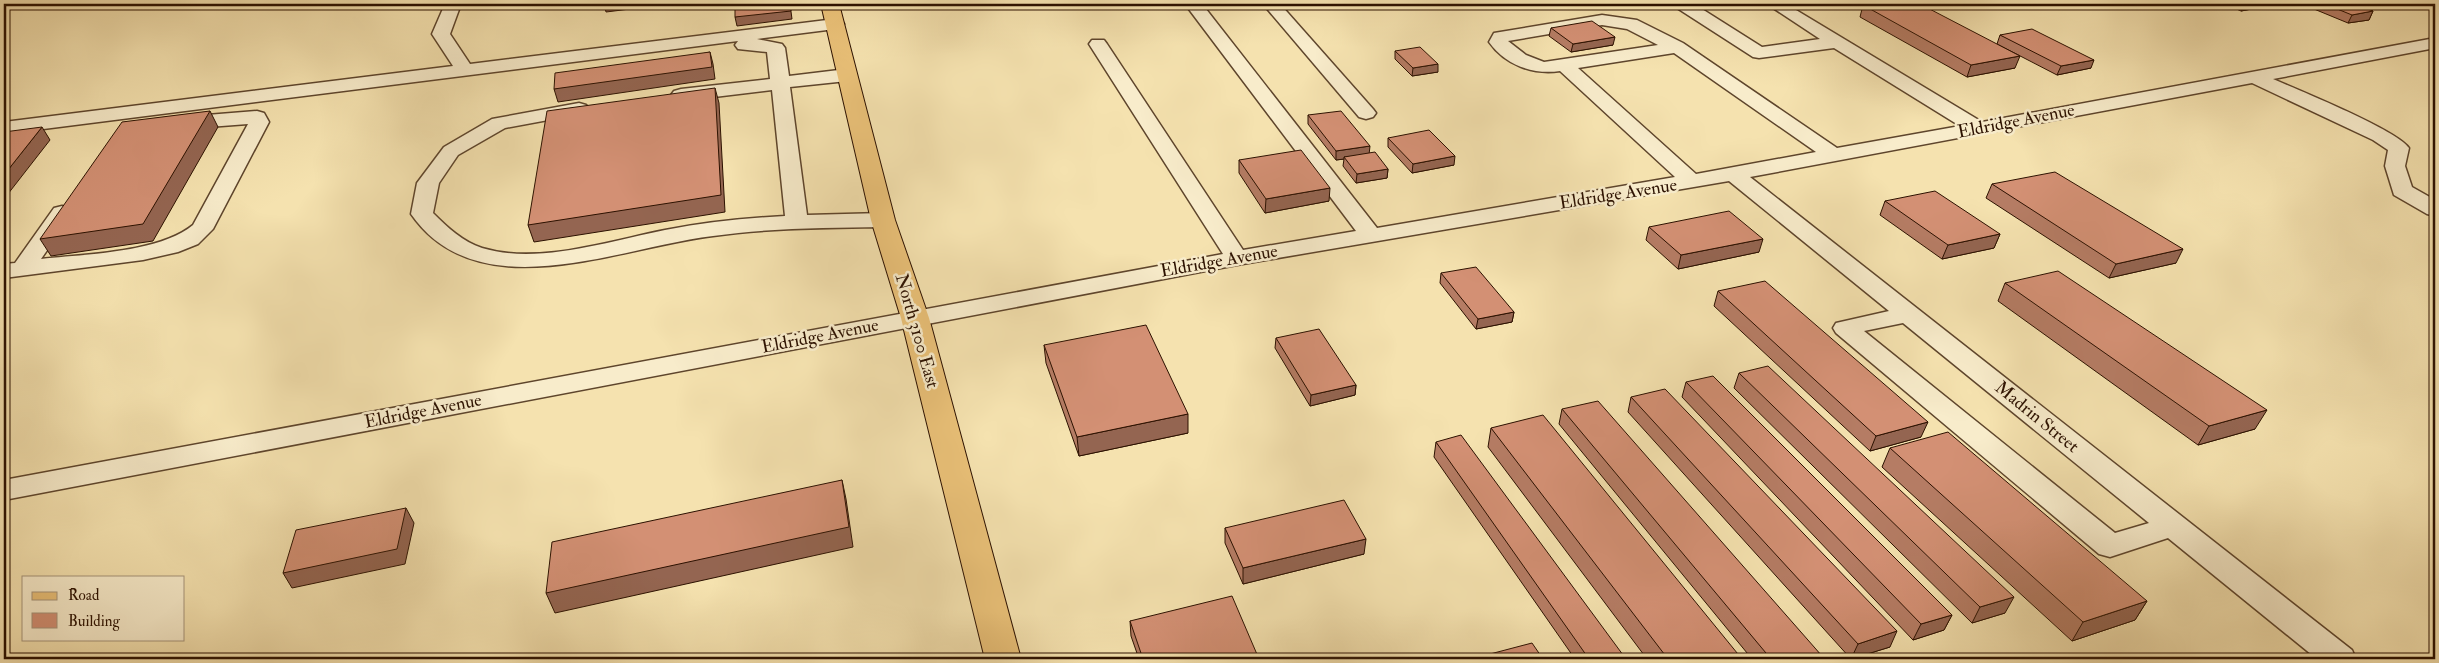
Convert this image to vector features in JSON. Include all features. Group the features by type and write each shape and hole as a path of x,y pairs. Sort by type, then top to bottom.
{"main road":[{"name":"North 3100 East","path":"832,14 883,220 915,318 1003,659"}],"street":[{"path":"453,4 441,34 460,76"},
{"path":"1193,4 1371,235"},
{"path":"1272,4 1366,113"},
{"path":"1683,4 1759,53 1836,42"},
{"path":"1775,4 1978,128"},
{"path":"460,76 832,14"},
{"path":"1677,47 1544,68 1532,66 1518,60 1498,42 1500,38 1602,20 1631,24 1677,47 1833,155"},
{"name":"Eldridge Avenue","path":"4,490 1237,258 1733,174 2435,43"},
{"path":"4,128 756,44 776,48 797,221"},
{"path":"1098,44 1237,258"},
{"path":"1564,64 1691,181"},
{"path":"659,98 847,75"},
{"path":"2252,76 2380,136 2399,148 2395,166 2402,190 2435,209"},
{"path":"595,107 499,123 451,150 428,183 422,214 442,236 479,255 534,261 620,247 690,232 797,221 883,220"},
{"path":"13,270 143,253 170,247 190,239 202,229 259,122 257,117 232,117 179,123 131,132"},
{"name":"Madrin Street","path":"1733,174 2340,659"},
{"path":"13,270 74,196"},
{"path":"1908,314 1845,328 2110,546 2173,526"}],"building":[{"path":"605,4 637,4 605,8"},
{"path":"769,4 790,4 791,11 735,17 735,8"},
{"path":"1920,4 2020,56 1971,65 1863,5"},
{"path":"2325,4 2354,4 2373,11 2352,15"},
{"path":"1592,21 1615,37 1573,44 1551,28"},
{"path":"2032,29 2094,60 2061,66 2000,35"},
{"path":"1420,47 1438,64 1413,68 1395,51"},
{"path":"710,52 712,67 554,89 555,73"},
{"path":"715,88 721,195 528,225 547,111"},
{"path":"210,111 143,224 40,239 122,122"},
{"path":"1341,111 1370,146 1336,151 1308,115"},
{"path":"42,127 4,175 4,132"},
{"path":"1429,130 1455,156 1413,164 1388,138"},
{"path":"1301,150 1330,188 1266,199 1239,160"},
{"path":"1375,152 1388,169 1357,174 1344,157"},
{"path":"2055,172 2183,249 2116,264 1992,184"},
{"path":"1935,191 2000,234 1948,245 1885,201"},
{"path":"1729,211 1763,239 1681,255 1649,227"},
{"path":"1476,267 1514,312 1478,319 1441,273"},
{"path":"2058,271 2267,410 2209,426 2005,283"},
{"path":"1765,281 1928,422 1876,436 1718,291"},
{"path":"1146,325 1188,414 1077,437 1044,345"},
{"path":"1319,329 1356,385 1311,395 1276,338"},
{"path":"1768,366 2014,597 1980,607 1739,373"},
{"path":"1713,376 1952,615 1921,624 1686,382"},
{"path":"1665,389 1897,631 1858,644 1631,397"},
{"path":"1598,401 1822,656 1810,659 1771,659 1562,409"},
{"path":"1543,415 1742,659 1668,659 1491,428"},
{"path":"1948,432 2147,601 2083,622 1890,448"},
{"path":"1461,435 1626,659 1589,659 1436,442"},
{"path":"842,480 849,527 546,593 552,542"},
{"path":"1344,500 1366,539 1243,568 1225,528"},
{"path":"406,508 397,549 283,573 296,530"},
{"path":"1232,596 1259,659 1143,659 1130,621"},
{"path":"1532,643 1543,659 1471,659"}]}
